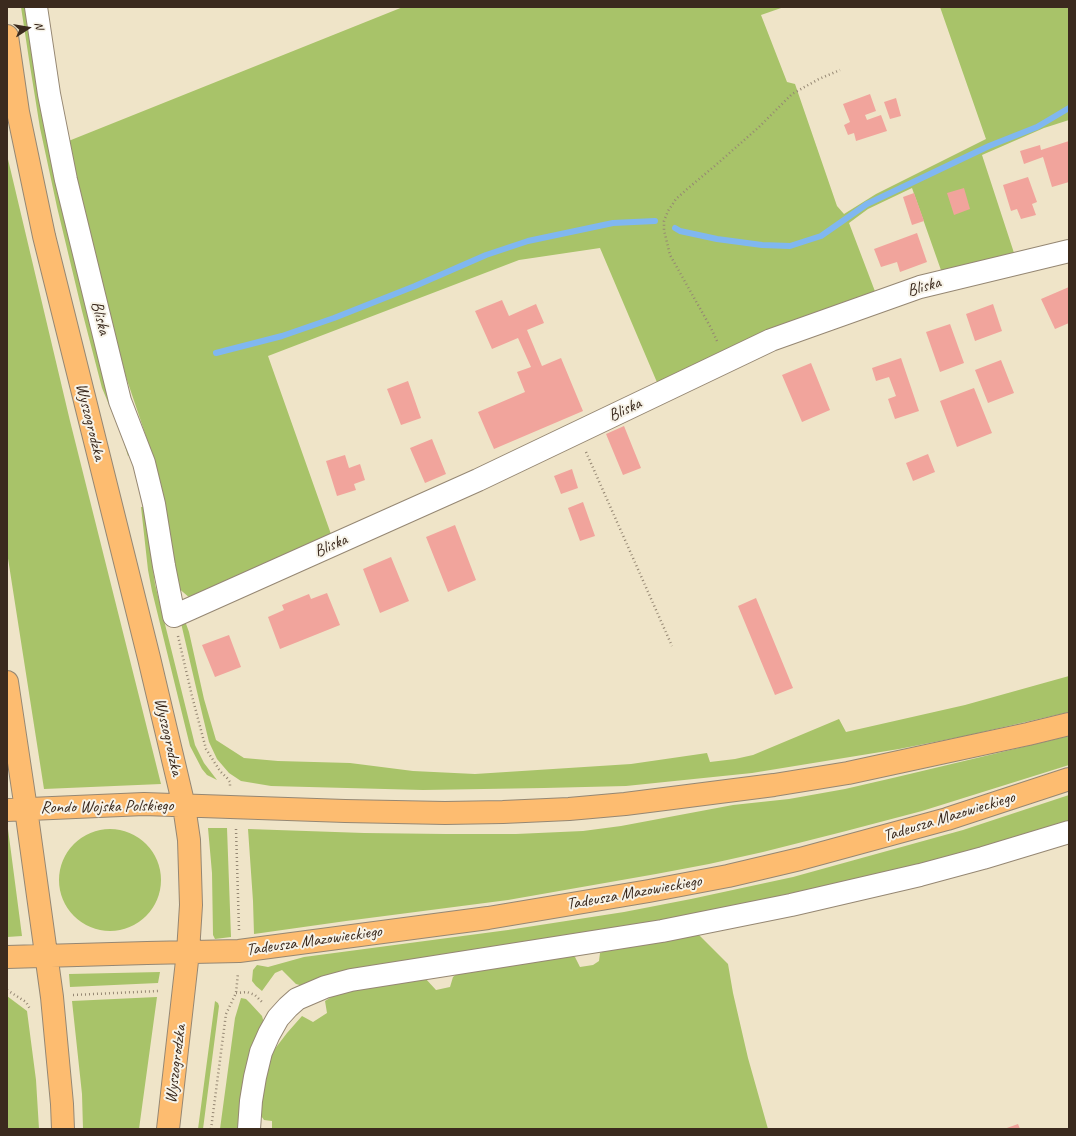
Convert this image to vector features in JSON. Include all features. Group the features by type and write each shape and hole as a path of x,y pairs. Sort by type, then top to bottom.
{"main road":[{"name":"Wyszogrodzka","path":"7,36 18,112 44,236 151,666 184,806"},
{"path":"7,682 16,810"},
{"path":"184,806 445,813 554,810 625,804 774,785 848,773 1069,724"},
{"name":"Tadeusza Mazowieckiego","path":"188,952 239,951 488,918 656,890 728,876 800,859 947,820 1069,779"},
{"name":"Rondo Wojska Polskiego","path":"46,955 36,884 16,810 144,804 184,806 189,840 191,906 188,952"},
{"name":"Wyszogrodzka","path":"168,1129 188,952"},
{"path":"7,957 188,952"},
{"path":"46,955 52,997 63,1129"}],"street":[{"name":"Bliska","path":"36,7 49,94 66,180 120,401 144,463 154,504 174,616 478,480 771,340 920,287 1069,251"},
{"path":"249,1129 254,1077 261,1052 278,1018 288,1006 297,999 325,987 351,980 662,931 784,907 962,864 1069,832"}],"path":[{"path":"727,362 711,328 670,255 664,230 664,221 668,211 676,199 759,127 792,94 818,79 840,70"},
{"path":"577,433 672,646"},
{"path":"174,616 192,696 206,749 220,771 230,782 231,788"},
{"path":"236,827 240,937"},
{"path":"211,1129 226,1014 236,993 238,970"},
{"path":"7,990 26,1002"},
{"path":"70,995 158,991"},
{"path":"236,993 247,992 255,995 278,1018"}],"green space":[{"path":"21,7 26,7 132,455 128,456 122,436 102,388 57,207 40,128"},
{"path":"403,7 784,7 761,15 787,82 795,84 837,206 844,214 876,194 986,139 940,7 1069,7 1069,120 1044,128 982,155 1015,256 942,273 912,188 868,209 849,223 876,294 659,387 600,248 519,260 268,356 332,537 191,599 176,586 154,460 126,377 66,142"},
{"path":"7,155 70,421 161,784 44,789 7,552"},
{"path":"141,507 145,507 155,584 195,745 204,763 217,780 207,775 202,769 190,746 152,591 148,570"},
{"path":"185,621 189,632 204,699 216,740 244,758 278,761 350,763 413,771 475,774 631,764 707,753 710,762 753,755 839,719 846,732 965,705 1069,676 1069,712 965,736 899,749 752,773 626,786 423,790 271,786 241,781 229,773 217,759 209,742 181,623"},
{"path":"1069,736 1069,765 922,811 763,852 656,874 508,900 254,934 248,829 446,834 516,834 583,831 621,826 733,805 789,799 845,789"},
{"path":"1069,795 1069,823 983,850 789,897 303,986 296,984 282,970 275,973 262,991 252,981 253,970 257,965 268,967 304,957 508,930 624,912 793,877 963,830"},
{"path":"208,828 227,828 231,937 215,939 213,935 212,873"},
{"path":"8,829 22,936 7,937"},
{"path":"110,829 130,833 138,837 146,844 153,852 157,860 161,880 157,900 153,908 146,916 138,923 130,927 110,931 90,927 82,923 74,916 67,908 63,900 59,880 63,860 67,852 74,844 82,837 90,833"},
{"path":"698,934 728,964 748,1058 768,1129 272,1129 272,1121 264,1120 259,1113 265,1072 274,1050 302,1016 313,1022 327,1013 325,1001 333,996 353,989 425,978 436,990 450,987 453,977 458,973 567,955 575,957 580,967 593,965 599,961 600,953 607,950"},
{"path":"160,972 158,983 70,987 69,974"},
{"path":"7,996 27,1011 36,1080 39,1129 7,1129"},
{"path":"157,997 139,1129 83,1129 82,1094 72,1001"},
{"path":"241,998 246,999 262,1016 264,1023 242,1129 220,1129 235,1018"},
{"path":"215,1001 219,1006 203,1129 198,1129"}],"building":[{"path":"870,94 876,111 865,115 867,120 881,115 887,131 856,141 854,133 848,135 844,125 850,122 843,104"},
{"path":"896,98 901,116 890,119 884,102"},
{"path":"1069,141 1069,182 1052,187 1043,157 1024,164 1020,151 1040,145 1041,150"},
{"path":"1028,177 1037,202 1032,204 1036,215 1021,219 1017,209 1011,211 1003,185"},
{"path":"964,188 970,209 954,215 947,193"},
{"path":"914,193 924,221 912,225 903,197"},
{"path":"917,233 927,262 900,272 897,262 881,267 874,249"},
{"path":"1069,287 1069,323 1055,329 1041,299"},
{"path":"502,300 509,316 536,304 544,323 527,330 542,366 561,358 583,411 494,449 478,412 525,392 517,372 531,367 518,338 492,349 475,311"},
{"path":"993,304 1002,331 975,341 966,314"},
{"path":"950,324 964,363 940,372 926,332"},
{"path":"901,358 919,411 895,419 888,399 896,396 889,377 876,381 872,368"},
{"path":"1001,360 1014,393 988,403 975,370"},
{"path":"811,363 830,410 802,422 782,375"},
{"path":"408,381 421,418 401,425 387,389"},
{"path":"974,388 992,433 957,447 940,401"},
{"path":"624,426 641,468 623,475 606,434"},
{"path":"432,439 446,474 425,483 410,448"},
{"path":"928,454 935,472 913,481 906,463"},
{"path":"345,455 349,468 360,464 365,480 354,484 356,490 337,496 326,461"},
{"path":"572,469 578,488 561,494 554,476"},
{"path":"583,502 595,536 580,541 568,508"},
{"path":"455,525 476,580 448,592 426,537"},
{"path":"391,557 409,601 380,613 363,569"},
{"path":"327,593 340,625 280,649 268,617 284,610 282,605 309,594 311,599"},
{"path":"756,598 793,688 775,695 738,606"},
{"path":"229,635 241,667 215,677 202,645"},
{"path":"1018,1124 1020,1129 1004,1129"}],"waterway":[{"path":"675,228 680,231 717,239 762,245 790,246 821,236 867,204 989,146 1037,127 1069,108"},
{"path":"216,353 282,336 334,318 415,286 486,255 528,241 613,223 655,221"}]}
